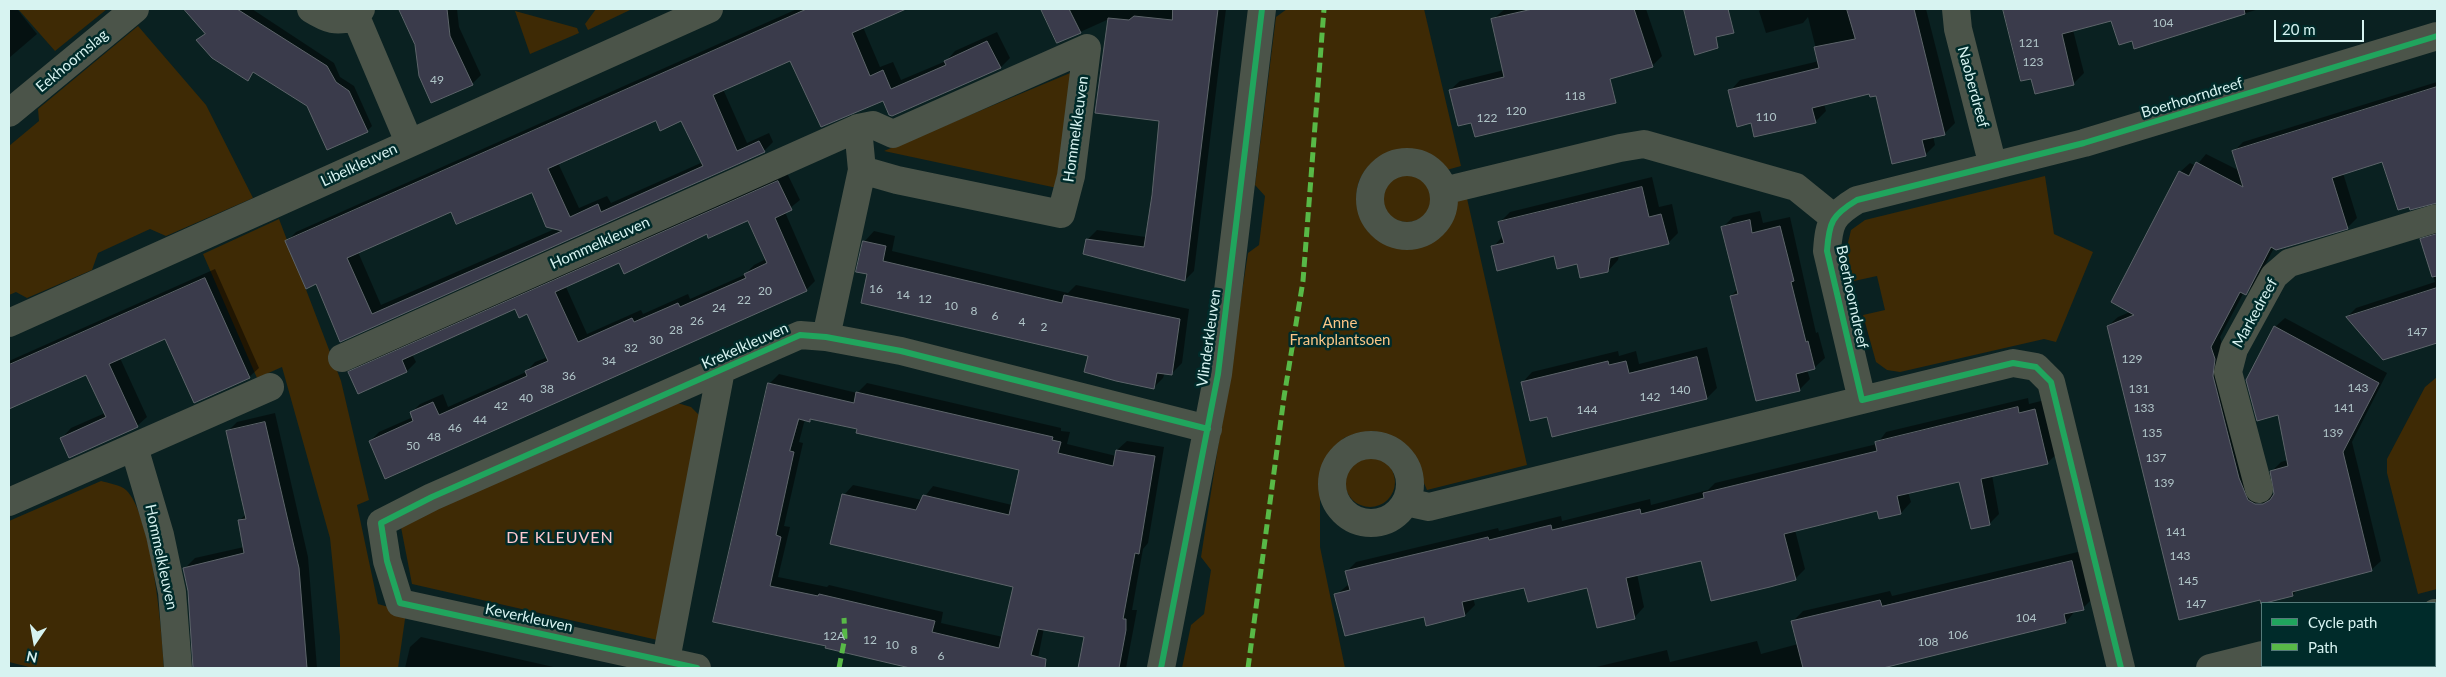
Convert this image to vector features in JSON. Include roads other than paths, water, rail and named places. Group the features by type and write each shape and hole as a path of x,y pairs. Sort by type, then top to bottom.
{"street":[{"name":"Eekhoornslag","path":"9,114 135,9"},
{"path":"311,9 329,20 342,20 359,13 410,142"},
{"name":"Libelkleuven","path":"9,323 709,9"},
{"name":"Vlinderkleuven","path":"1161,668 1218,374 1262,9"},
{"name":"Naoberdreef","path":"1956,9 1958,29 1993,166"},
{"name":"Boerhoorndreef","path":"1862,400 1827,251 1828,232 1833,217 1857,200 2084,143 2437,36"},
{"name":"Hommelkleuven","path":"342,358 858,128 874,125 893,134 1087,48 1071,176 1061,214 897,180 862,170"},
{"path":"826,337 862,170 858,128"},
{"path":"1443,191 1620,148 1644,144 1796,187 1833,217"},
{"name":"Markedreef","path":"2259,489 2228,372 2234,349 2274,276 2289,263 2437,218"},
{"name":"Krekelkleuven","path":"387,561 381,523 432,497 800,335 826,337 901,352 1208,428"},
{"path":"1406,502 1429,507 2013,363 2036,367 2051,382 2121,668"},
{"name":"Krekelkleuven","path":"666,660 721,370"},
{"path":"9,502 270,387"},
{"name":"Hommelkleuven","path":"134,447 160,535 172,592 178,668"},
{"name":"Keverkleuven","path":"387,561 400,603 697,668"},
{"path":"2210,668 2261,655"}],"district":[{"name":"DE KLEUVEN","path":"560,538"}],"park label":[{"name":"Anne Frankplantsoen","path":"1340,332"}]}
